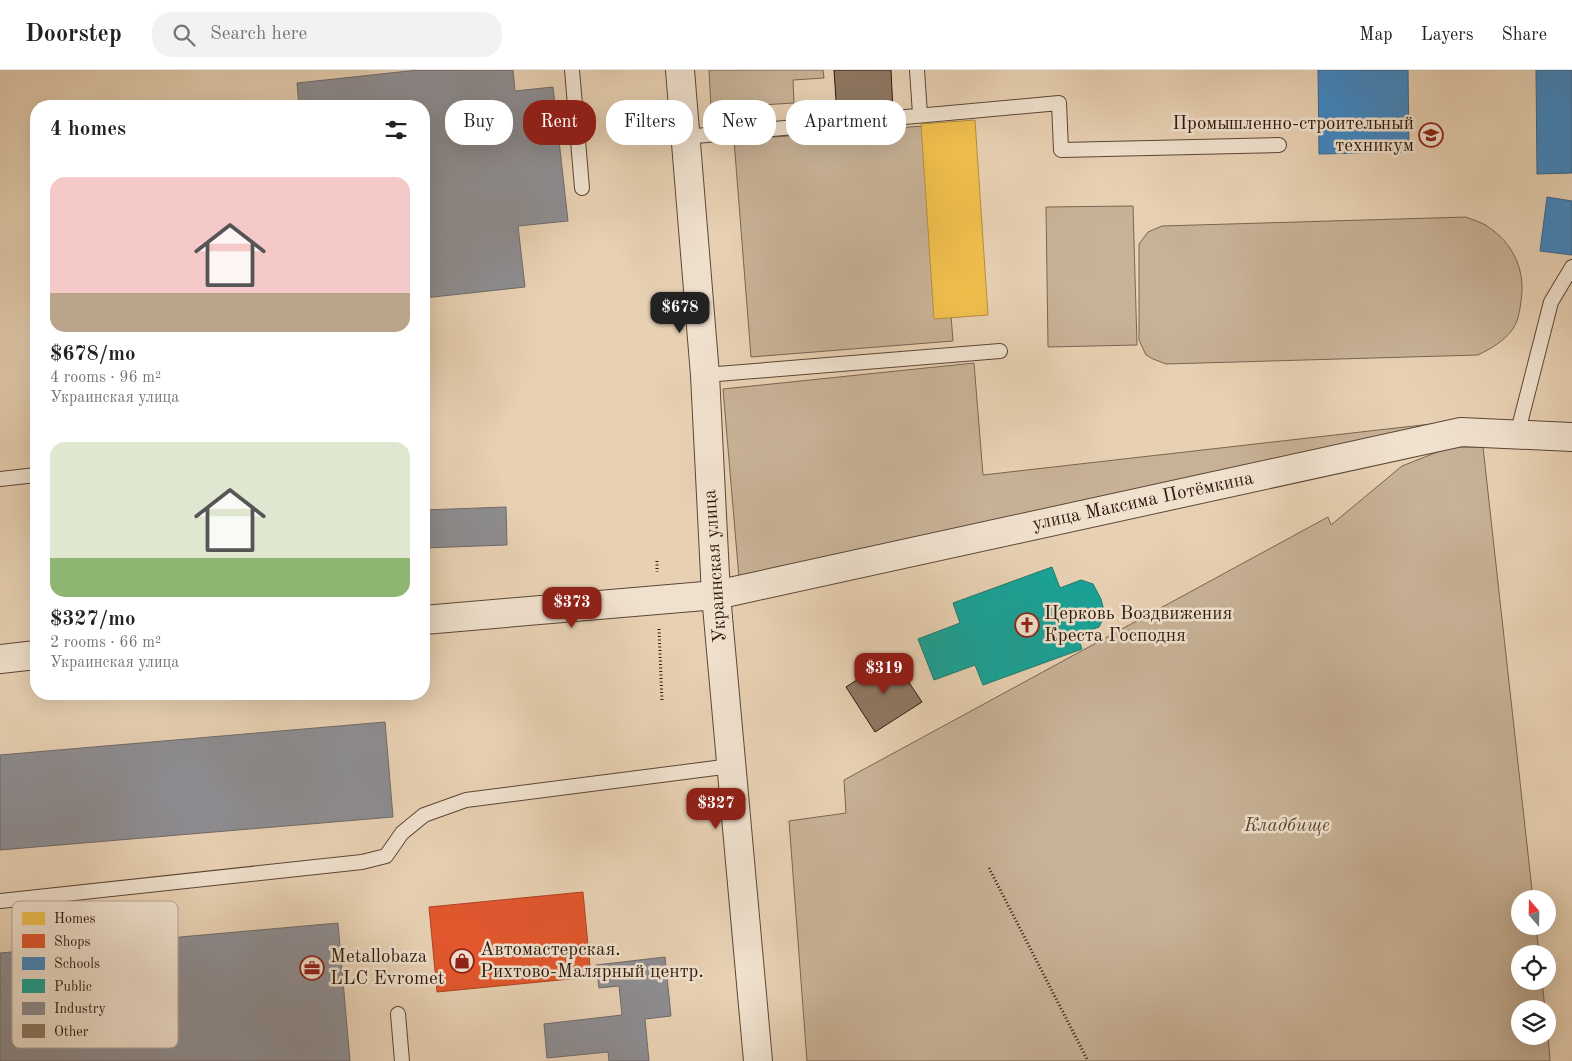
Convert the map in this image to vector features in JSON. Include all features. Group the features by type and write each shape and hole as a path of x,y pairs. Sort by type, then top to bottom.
{"street":[{"name":"Украинская улица","path":"680,70 682,100"},
{"name":"Украинская улица","path":"686,145 705,375 716,595 758,1061"},
{"name":"улица Максима Потёмкина","path":"430,619 716,595 1461,432 1572,437"},
{"path":"0,659 30,656"}],"lane":[{"path":"572,70 582,188"},
{"path":"917,70 920,114"},
{"path":"693,136 920,114 1059,103 1061,150 1279,145"},
{"path":"1517,435 1551,302 1572,267"},
{"path":"705,375 1000,351"},
{"path":"0,479 30,476"},
{"path":"0,901 362,862 386,856 402,833 424,815 466,800 731,766"},
{"path":"398,1014 402,1061"}],"path":[{"path":"989,868 1088,1061"}],"green space":[{"path":"709,70 823,70 824,78 793,80 794,100 786,100 786,103 776,104 776,100 711,100"},
{"path":"936,125 953,341 751,357 734,145 776,145 776,137 786,136 786,145 906,145 906,127"},
{"path":"1133,206 1137,345 1048,347 1046,207"},
{"path":"1466,217 1487,226 1511,249 1519,268 1522,290 1520,309 1514,327 1500,342 1478,355 1166,364 1146,355 1139,340 1139,244 1148,232 1162,226"},
{"path":"974,363 983,475 1440,423 739,578 723,389"},
{"name":"Кладбище","path":"1450,447 1483,447 1532,890 1511,890 1511,935 1537,935 1538,945 1511,945 1511,990 1543,990 1544,1000 1511,1000 1511,1045 1549,1045 1550,1061 807,1061 789,821 846,813 844,780 1328,517 1331,525 1402,466"}],"building: Homes":[{"path":"975,120 988,315 934,319 921,124"}],"building: Shops":[{"path":"583,892 591,977 437,992 429,907"}],"building: Schools":[{"path":"1318,70 1408,70 1409,152 1319,154"},
{"path":"1536,70 1572,70 1572,173 1537,174"},
{"path":"1547,197 1572,201 1572,255 1540,251"}],"building: Public":[{"name":"Церковь Воздвижения Креста Господня","path":"1052,567 1060,588 1081,580 1093,584 1101,599 1105,615 1099,627 1077,635 1082,649 983,685 975,665 934,680 918,639 960,623 953,603"}],"building: Industry":[{"path":"418,70 513,70 515,91 553,87 554,100 523,100 523,145 559,145 568,221 518,226 525,287 430,297 430,100 298,100 297,83"},
{"path":"506,507 507,545 430,548 430,510"},
{"path":"385,722 393,817 0,850 0,755"},
{"path":"338,923 350,1061 0,1061 0,953 12,952 12,1048 178,1048 178,937"},
{"path":"665,957 671,1016 645,1019 649,1061 609,1061 608,1052 547,1058 544,1024 622,1015 619,986 599,988 596,965"}],"building: Other":[{"path":"834,70 891,70 892,100 836,100"},
{"path":"892,657 922,702 875,732 846,687"}],"place":[{"name":"Промышленно-строительный техникум","path":"1431,135"},
{"name":"Церковь Воздвижения Креста Господня","path":"1027,625"},
{"name":"Автомастерская. Рихтово-Малярный центр.","path":"462,961"},
{"name":"Metallobaza LLC Evromet","path":"312,968"}]}
